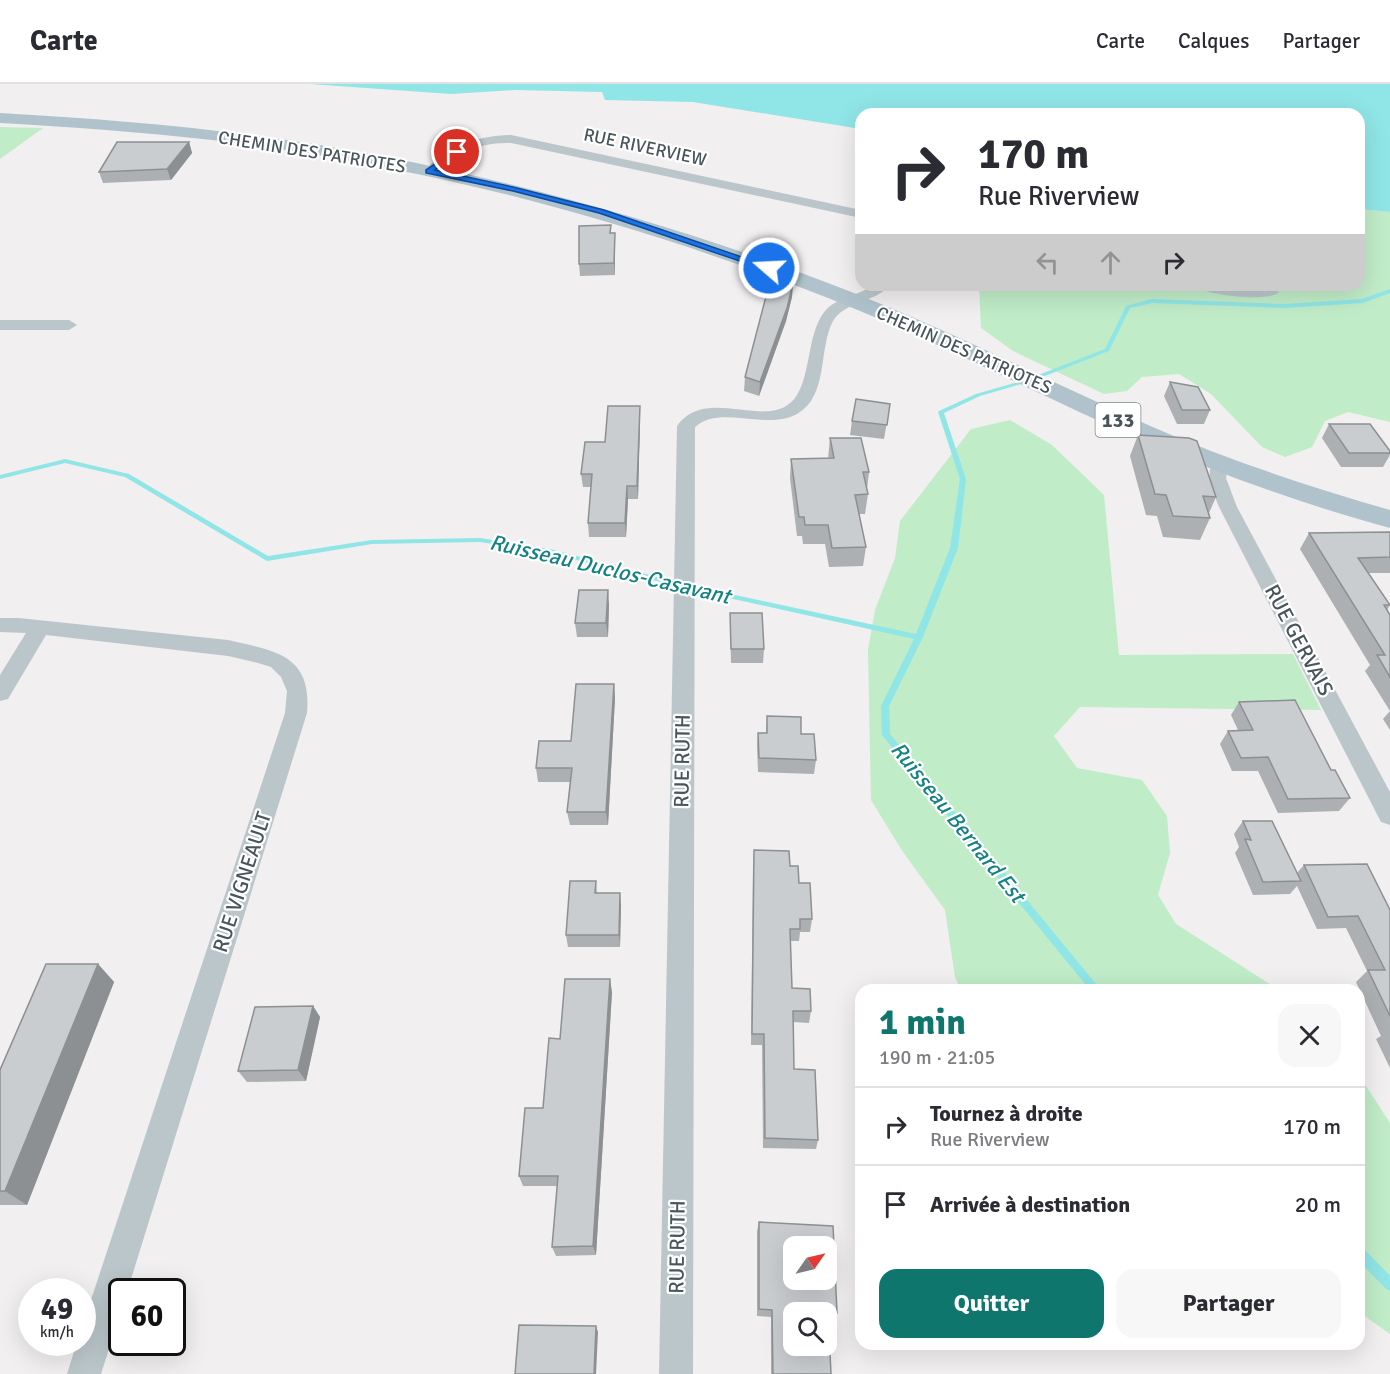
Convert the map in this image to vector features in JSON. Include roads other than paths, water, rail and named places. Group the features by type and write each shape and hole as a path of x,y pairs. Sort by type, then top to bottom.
{"main road":[{"name":"CHEMIN DES PATRIOTES","path":"0,118 86,123 255,141 429,171 535,194 623,218 760,265 855,301 1148,434 1220,463 1390,519"}],"street":[{"name":"RUE RIVERVIEW","path":"429,171 471,142 511,139 855,213"},
{"name":"RUE RUTH","path":"676,1374 686,426 696,417 710,413 775,415 796,407 806,395 826,320 834,310 875,291"},
{"path":"1233,291 1249,294 1272,292"},
{"path":"0,325 69,325"},
{"name":"RUE GERVAIS","path":"1220,463 1217,478 1228,507 1390,814"},
{"name":"RUE VIGNEAULT","path":"0,625 228,648 279,662 290,673 298,691 296,713 84,1374"},
{"path":"0,693 40,628"}],"water":[{"path":"310,84 1390,84 1390,212 1365,210 1365,108 855,108 855,128 693,102 605,100 602,92 515,90 451,94"}],"waterway":[{"path":"919,637 954,548 963,479 941,412 978,395 1030,380 1107,350 1128,307 1152,301 1285,306 1363,301 1390,291"},
{"name":"Ruisseau Duclos-Casavant","path":"0,477 65,461 127,475 267,559 372,542 480,540 550,551 684,586 919,637"},
{"name":"Ruisseau Bernard Est","path":"919,637 885,706 886,735 1091,984"},
{"name":"Ruisseau Bernard Est","path":"1365,1258 1390,1285"}]}
